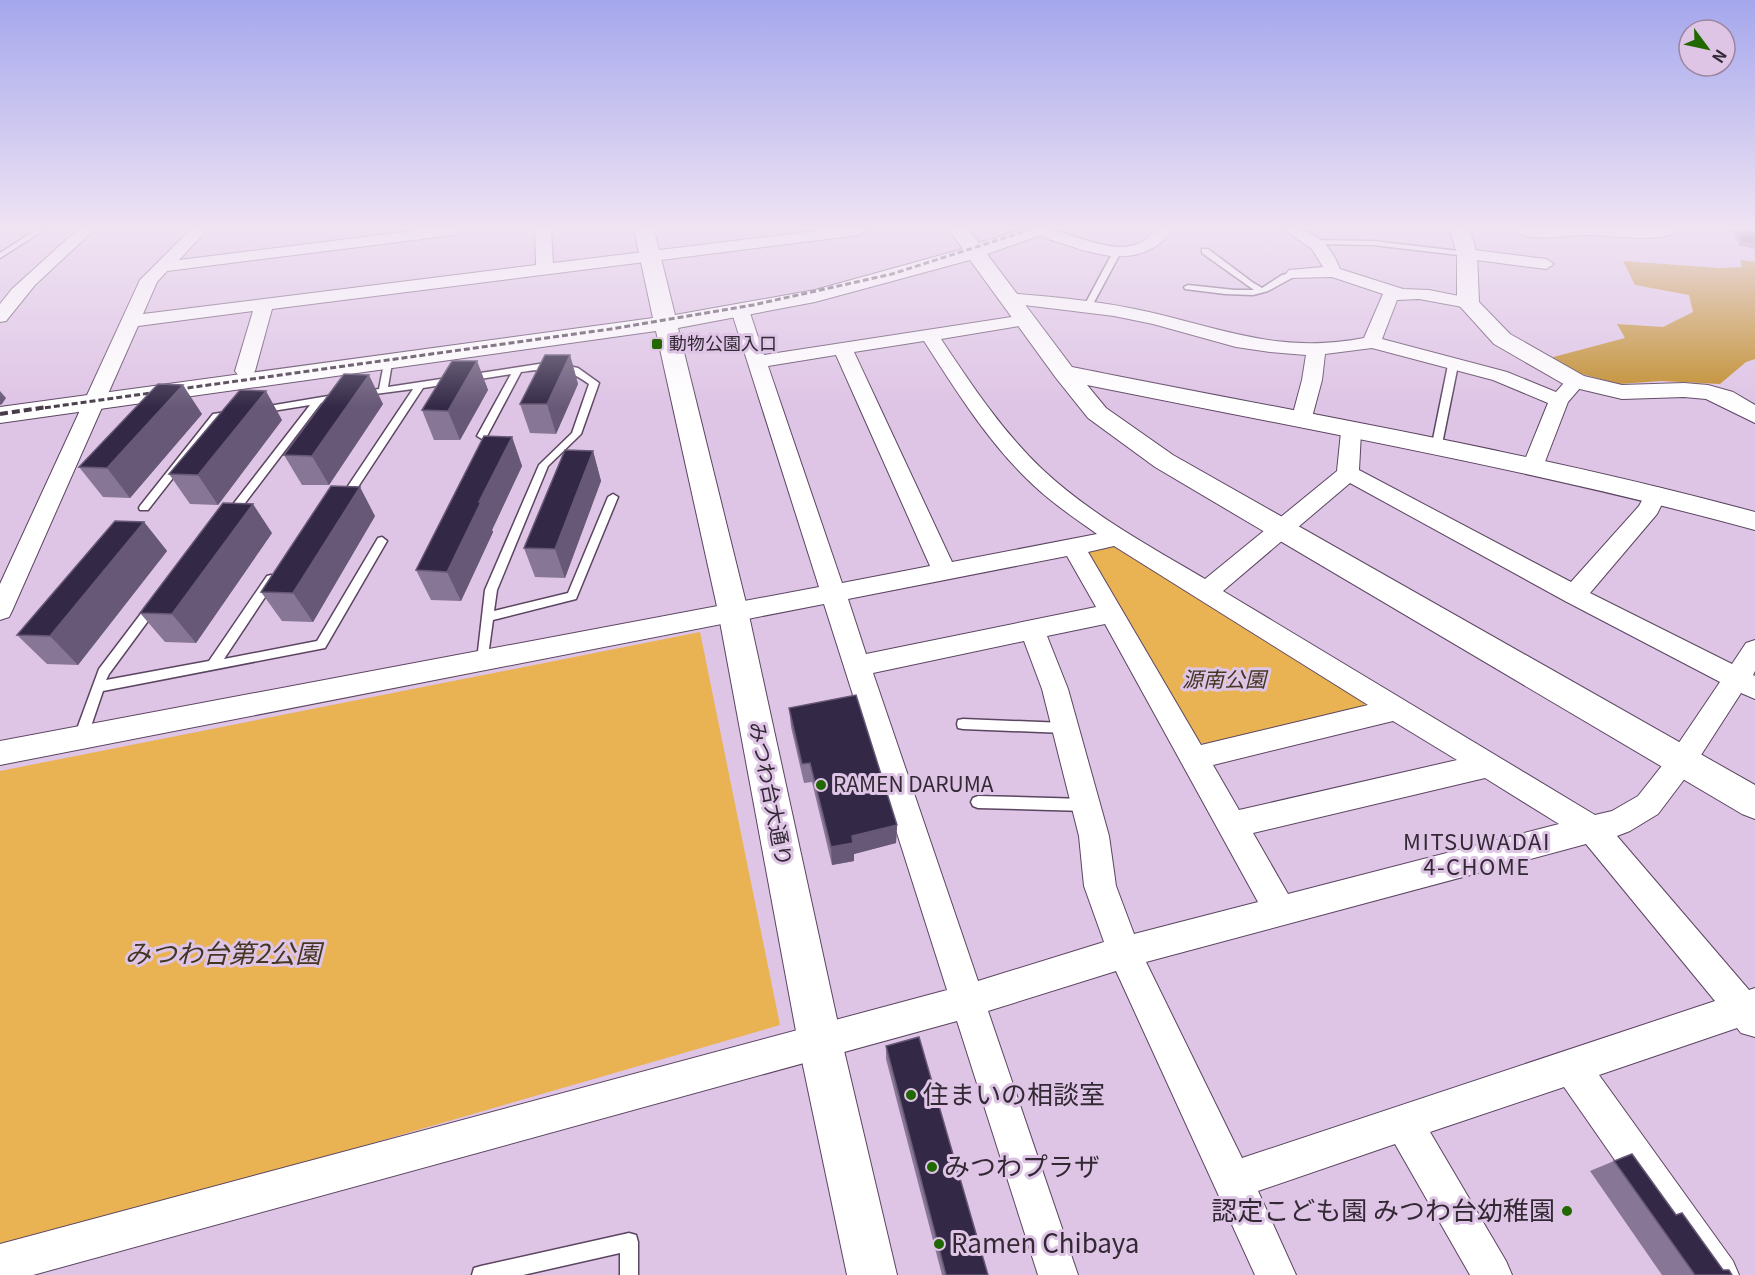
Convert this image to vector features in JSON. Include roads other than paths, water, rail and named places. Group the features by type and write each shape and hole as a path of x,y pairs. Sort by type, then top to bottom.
{"street":[{"path":"0,317 21,290"},
{"path":"0,611 145,290"},
{"path":"132,321 377,290"},
{"name":"みつわ台大通り","path":"658,290 733,611 820,1042 872,1275"},
{"path":"0,404 97,396 388,363 665,318 794,290"},
{"path":"0,415 245,371 740,310 814,296 833,290"},
{"path":"1002,290 1096,413 1133,441 1755,803"},
{"path":"1388,290 1468,303 1502,339 1576,381 1622,392 1684,390 1708,392 1724,397 1755,415"},
{"path":"1468,290 1468,303"},
{"path":"1372,342 1385,305 1390,296 1399,293"},
{"path":"1008,298 1088,306 1148,317 1237,342 1316,349 1372,342 1500,376 1559,400"},
{"path":"245,371 264,304"},
{"path":"740,310 1058,1275"},
{"path":"757,362 1025,320"},
{"path":"929,335 978,410 1024,464 1117,537 1592,830 1751,1012 1571,1067 1233,1180"},
{"path":"843,349 945,572"},
{"path":"1301,422 1312,380 1316,349"},
{"path":"1064,373 1533,467 1656,494 1755,521"},
{"path":"1533,467 1559,400 1576,381"},
{"path":"1207,591 1348,473 1351,432"},
{"path":"1348,473 1574,595 1746,683"},
{"path":"1574,595 1649,509 1656,494"},
{"path":"0,753 1117,537"},
{"path":"1074,547 1280,910"},
{"path":"857,666 1112,613"},
{"path":"1032,629 1055,689 1094,836 1100,886 1124,951 1276,1275"},
{"path":"0,1264 40,1264 968,1001 1124,951 1619,822 1648,805 1746,683 1755,650"},
{"path":"1194,758 1397,709"},
{"path":"1232,825 1488,765"},
{"path":"1571,1067 1719,1275"},
{"path":"1403,1122 1492,1275"}],"lane":[{"path":"1088,306 1097,290"},
{"path":"1215,290 1262,290"},
{"path":"383,391 388,363"},
{"path":"250,411 552,365 575,370 594,383 576,434 544,465 491,590 483,660"},
{"path":"1436,449 1453,365"},
{"path":"482,436 518,370"},
{"path":"350,491 420,385"},
{"path":"235,509 318,401"},
{"path":"144,508 216,416 239,413"},
{"path":"488,617 572,596 613,497"},
{"path":"98,687 321,645 382,541"},
{"path":"213,665 277,570"},
{"path":"81,737 103,672 164,592"},
{"path":"963,724 1065,728"},
{"path":"978,802 1085,805"},
{"path":"481,1275 629,1242 629,1275"}],"railway":[{"path":"36,409 611,329 753,305 822,290"},
{"path":"0,414 47,407"}],"place":[{"name":"動物公園入口","path":"657,344"},
{"name":"RAMEN DARUMA","path":"821,785"},
{"name":"住まいの相談室","path":"911,1095"},
{"name":"みつわプラザ","path":"932,1167"},
{"name":"認定こども園 みつわ台幼稚園","path":"1567,1211"},
{"name":"Ramen Chibaya","path":"939,1244"}],"district":[{"name":"MITSUWADAI 4-CHOME","path":"1477,854"}],"park label":[{"name":"源南公園","path":"1224,680"},
{"name":"みつわ台第2公園","path":"223,954"}]}
